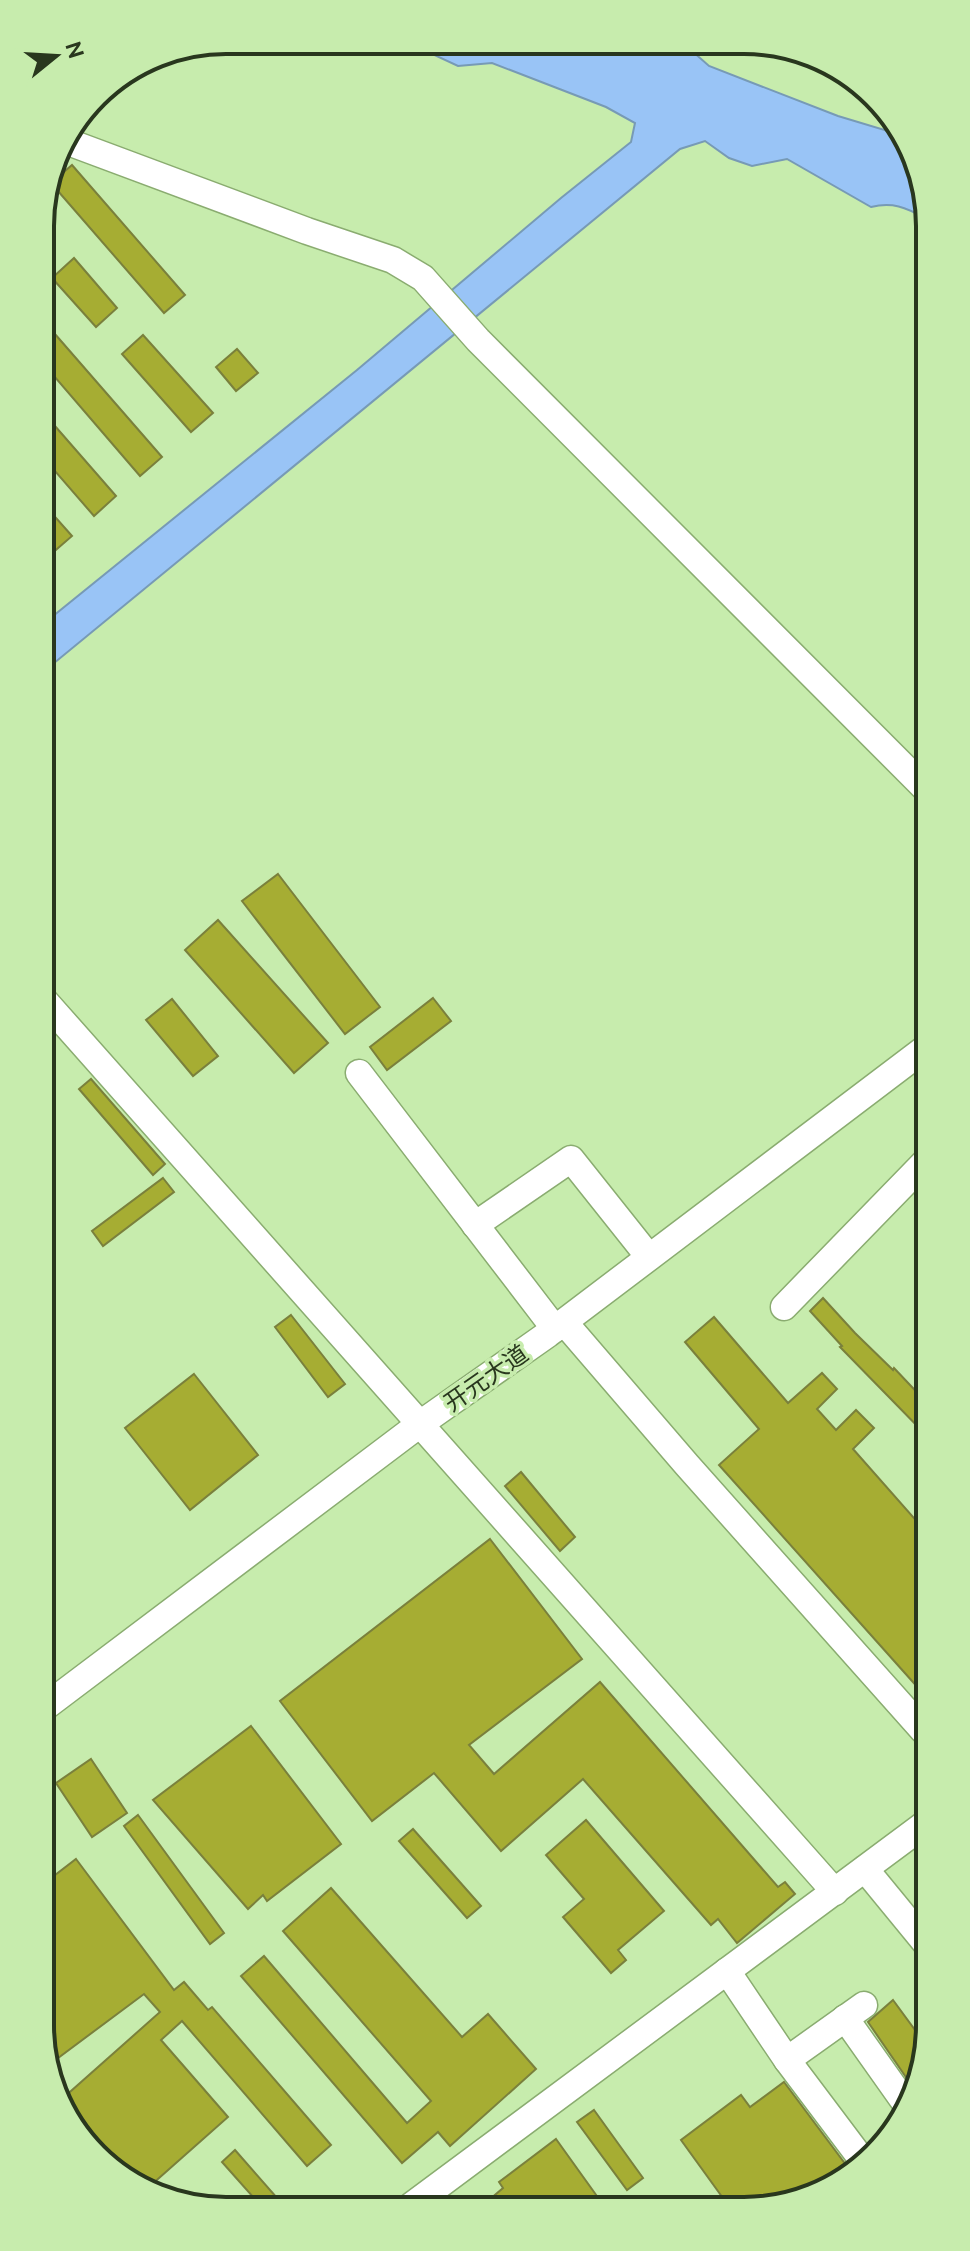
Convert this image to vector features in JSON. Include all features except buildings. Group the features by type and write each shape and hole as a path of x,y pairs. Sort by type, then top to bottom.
{"street":[{"path":"75,145 393,260 423,278 478,340 916,779"},
{"path":"54,1011 835,1892"},
{"name":"开元大道","path":"54,1700 916,1055"},
{"path":"359,1073 475,1225 559,1325 601,1368 916,1722"},
{"path":"475,1225 571,1159 649,1257"},
{"path":"784,1307 916,1171"},
{"path":"423,2197 916,1831"},
{"path":"865,1869 916,1931"},
{"path":"727,1971 787,2060 857,2154"},
{"path":"787,2060 854,2012 901,2096"}],"water":[{"path":"432,54 695,54 709,66 838,116 887,131 903,160 915,213 899,206 871,207 787,159 752,166 729,158 705,141 680,149 54,663 54,615 357,370 631,142 635,123 606,107 492,63 458,66"}]}
